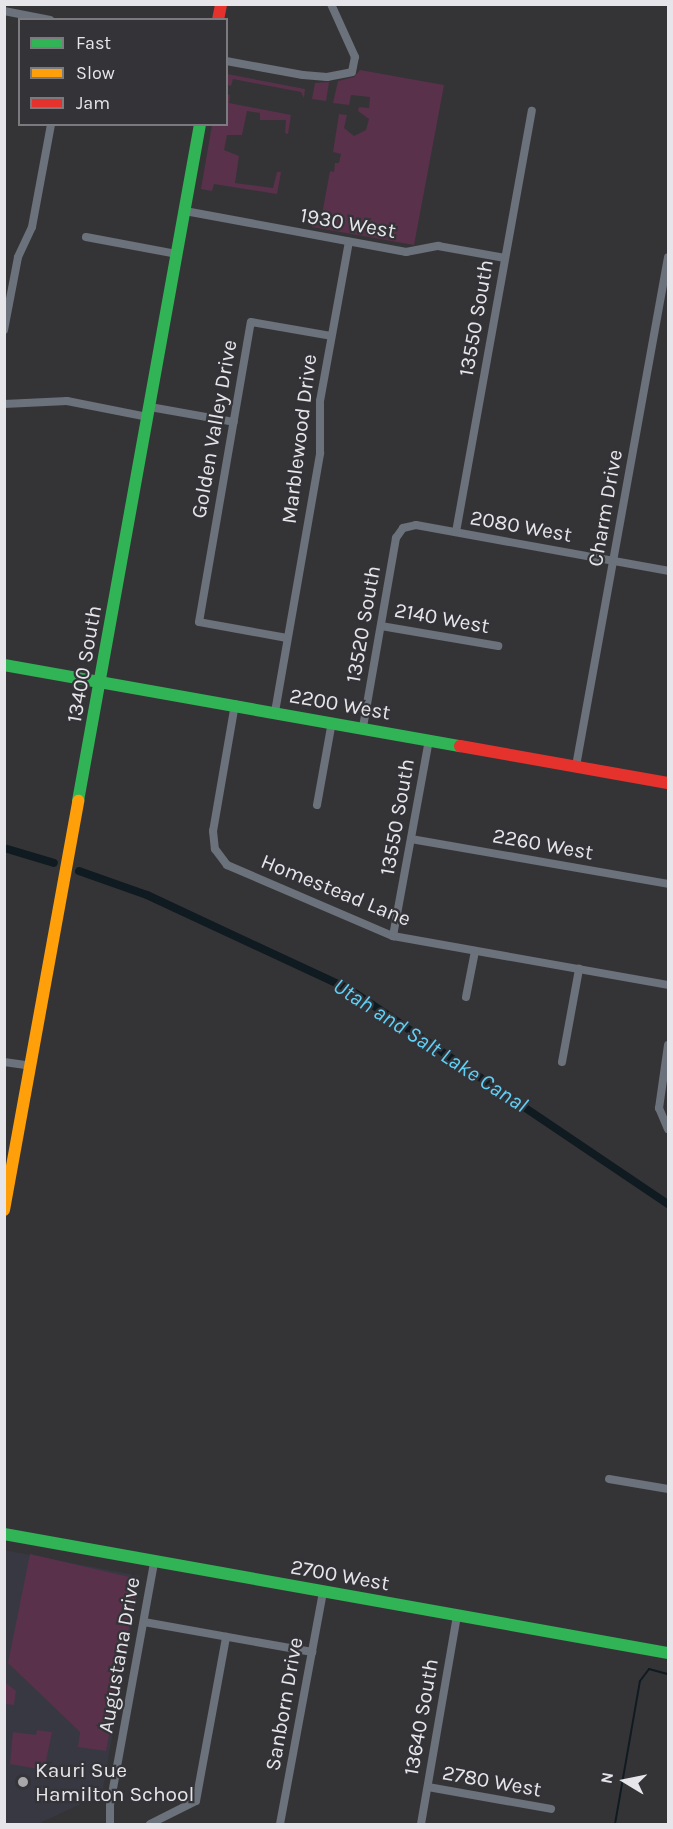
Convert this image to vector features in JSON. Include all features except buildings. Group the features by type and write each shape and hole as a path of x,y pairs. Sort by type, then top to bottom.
{"street":[{"path":"228,61 327,77 355,68 348,35 331,4"},
{"path":"4,11 40,18"},
{"name":"13550 South","path":"456,532 532,111"},
{"path":"4,330 18,257 32,227 51,126"},
{"name":"13400 South","path":"4,1210 10,1149 31,1066 200,126"},
{"name":"1930 West","path":"184,211 406,252 438,246 505,258"},
{"path":"86,237 177,254"},
{"name":"Marblewood Drive","path":"275,712 320,453 320,401 349,242"},
{"name":"Charm Drive","path":"576,766 669,257"},
{"name":"Golden Valley Drive","path":"287,638 199,622 251,322 331,336"},
{"path":"4,404 67,401 234,422"},
{"name":"2080 West","path":"403,528 416,525 669,571"},
{"name":"13520 South","path":"363,728 396,538 403,528"},
{"name":"2140 West","path":"381,626 498,646"},
{"name":"2200 West","path":"4,665 235,704 669,783"},
{"name":"Homestead Lane","path":"235,704 213,831 215,849 227,865 393,936 669,985"},
{"path":"317,805 332,723"},
{"name":"13550 South","path":"393,936 429,740"},
{"name":"2260 West","path":"411,839 669,884"},
{"path":"466,997 475,951"},
{"path":"562,1062 579,969"},
{"path":"669,1045 659,1107 669,1129"},
{"path":"4,1062 31,1066"},
{"path":"609,1479 669,1489"},
{"name":"2700 West","path":"4,1534 154,1563 669,1653"},
{"name":"Augustana Drive","path":"110,1824 110,1805 154,1563"},
{"name":"Sanborn Drive","path":"280,1824 323,1591"},
{"name":"13640 South","path":"421,1824 457,1616"},
{"path":"144,1622 312,1652"},
{"path":"150,1824 196,1801 226,1637"},
{"name":"2780 West","path":"428,1787 550,1809"}],"shaded area":[{"path":"360,70 444,85 414,245 312,227 313,220 321,220 330,171 334,172 335,163 339,163 341,154 333,152 339,114 347,115 344,128 354,136 366,130 369,119 358,111 359,107 369,108 370,97 351,95 349,105 333,103 338,81 354,77"},
{"path":"228,74 305,89 304,98 301,92 233,79 231,86 228,85"},
{"path":"329,82 326,101 312,99 315,83"},
{"path":"228,94 230,95 229,103 291,115 288,134 285,133 286,120 260,120 260,113 247,111 242,135 227,135 224,150 239,156 235,183 273,188 277,172 281,172 277,194 214,184 212,191 201,189 212,126 228,126"},
{"path":"4,1550 140,1576 102,1794 38,1824 5,1824"},
{"path":"30,1554 138,1579 106,1751 78,1747 80,1732 8,1663"},
{"path":"5,1682 16,1691 14,1705 5,1704"},
{"path":"37,1730 52,1732 44,1770 10,1764 13,1732 36,1735"}],"waterway":[{"name":"Utah and Salt Lake Canal","path":"4,848 54,863"},
{"name":"Utah and Salt Lake Canal","path":"79,871 147,895 349,989 668,1204"},
{"path":"615,1824 640,1681 649,1669 668,1674"}],"traffic: fast":[{"path":"78,801 200,126"},
{"path":"4,665 460,746"},
{"path":"4,1534 668,1653"}],"traffic: slow":[{"path":"4,1210 78,801"}],"traffic: jam":[{"path":"218,18 221,4"},
{"path":"460,746 668,783"}],"place":[{"name":"Kauri Sue Hamilton School","path":"23,1782"}]}
